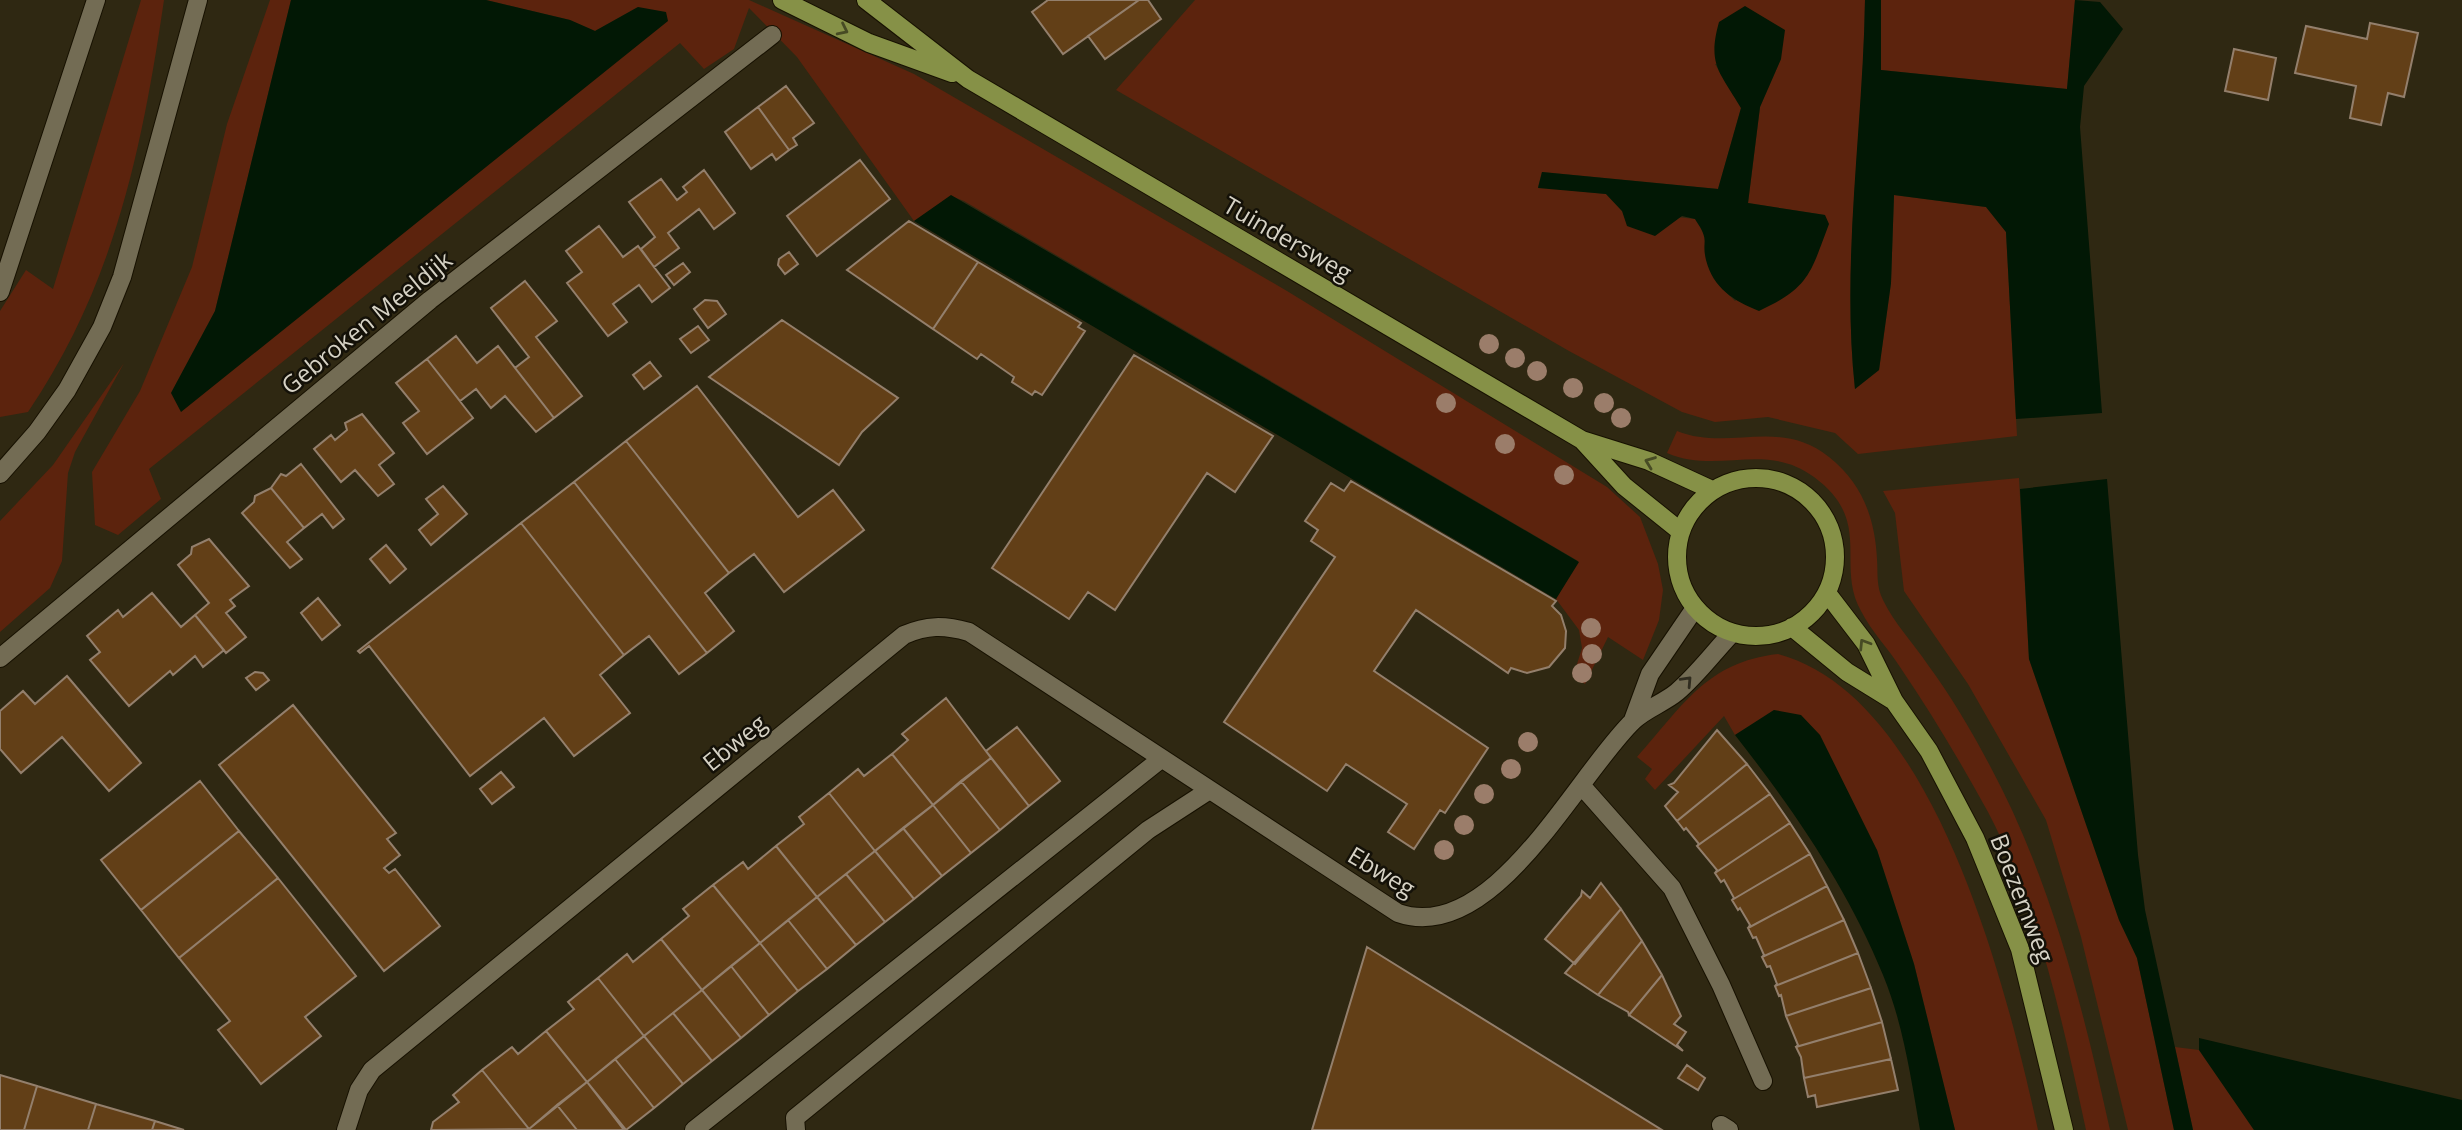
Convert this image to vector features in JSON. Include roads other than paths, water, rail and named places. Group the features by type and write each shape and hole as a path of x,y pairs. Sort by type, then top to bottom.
{"main road":[{"name":"Tuindersweg","path":"782,0 869,43 968,79"},
{"name":"Tuindersweg","path":"866,0 968,79 1582,440 1648,461 1712,490"},
{"name":"Tuindersweg","path":"1582,440 1624,486 1680,531"},
{"path":"1756,477 1779,480 1805,495 1817,506 1829,526 1835,548 1834,571 1826,593 1812,613 1792,627 1773,634 1752,636 1732,633 1712,623 1695,608 1684,591 1677,571 1676,551 1680,531 1698,501 1712,490 1733,480 1756,477"},
{"name":"Boezemweg","path":"1826,593 1866,645 1894,701 1929,751 1975,838 2015,937 2064,1130"},
{"name":"Boezemweg","path":"1792,627 1847,671 1894,701"}],"street":[{"path":"0,292 96,0"},
{"path":"0,474 37,432 67,390 102,327 122,277 195,2"},
{"name":"Gebroken Meeldijk","path":"0,658 429,300 772,35"},
{"name":"Ebweg","path":"346,1130 359,1090 372,1070 904,635 925,626 949,626 969,632 1208,791 1398,913 1413,918 1436,917 1456,911 1486,895 1633,720 1650,674 1695,608"},
{"name":"Ebweg","path":"1633,720 1677,692 1732,633"},
{"path":"694,1130 1161,759"},
{"path":"1581,785 1672,888 1721,985 1763,1081"},
{"path":"796,1130 795,1118 1148,830 1208,791"}]}
